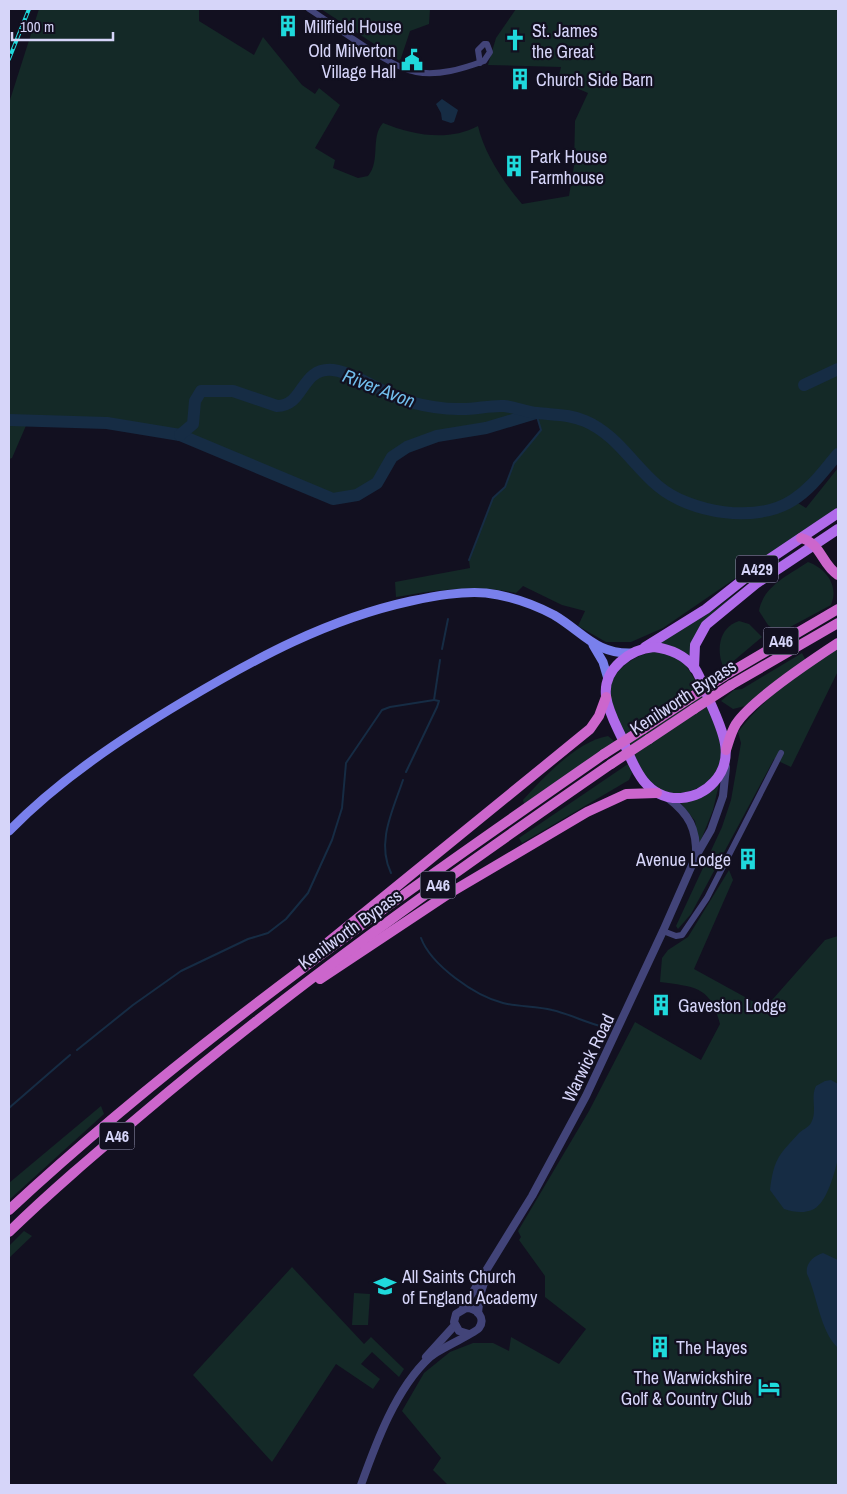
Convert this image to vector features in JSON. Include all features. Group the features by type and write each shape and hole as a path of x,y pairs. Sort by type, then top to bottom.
{"highway":[{"path":"801,538 814,543 826,563 838,575"},
{"name":"Kenilworth Bypass","path":"9,1210 51,1171 169,1073 381,911 604,754 724,676 838,609"},
{"name":"Kenilworth Bypass","path":"9,1232 97,1152 227,1042 444,881 611,764 694,709 731,685 838,623"},
{"path":"726,750 734,726 744,715 786,680 838,643"},
{"path":"169,1073 590,729 599,716 606,697"},
{"path":"268,1011 448,894 587,812 626,794 656,793"}],"main road":[{"name":"A429","path":"638,651 706,609 801,538 838,513"},
{"name":"A429","path":"694,668 695,646 700,633 706,625 757,583 814,543 838,529"},
{"path":"9,831 103,751 262,656 314,631 366,613 448,594 490,594 528,603 562,620 592,644 610,652 638,651 654,648 671,651 683,657 694,668 722,731 726,750 726,764 716,781 702,792 686,798 668,798 656,793 638,774 612,718 606,697 608,679 603,662 592,644"},
{"path":"608,679 619,662 638,651"}],"street":[{"path":"309,9 387,60 412,71 437,73 480,63"},
{"path":"663,931 676,936 682,934 701,908 781,753"},
{"name":"Warwick Road","path":"463,1308 491,1265 574,1122 696,856 711,830 719,810 726,764"},
{"name":"Warwick Road","path":"668,798 685,812 692,823 696,840 696,856"},
{"name":"Warwick Road","path":"478,1312 480,1295 491,1265"},
{"path":"361,1485 382,1432 399,1398 431,1350 449,1334 455,1325 455,1316 463,1308 472,1308 478,1312 481,1318 480,1326 476,1332 442,1348 420,1367"},
{"path":"455,1325 460,1332 469,1334"}],"green space":[{"path":"39,9 199,9 199,21 254,55 263,37 302,85 315,94 319,88 340,105 315,148 335,160 333,168 358,178 368,176 374,163 377,135 383,123 406,131 430,135 455,134 478,126 485,147 496,167 508,187 522,204 569,196 574,166 575,121 588,93 558,80 561,67 488,65 496,38 516,9 838,9 838,454 813,484 793,500 806,508 838,468 838,508 663,628 631,642 606,642 578,626 585,611 562,605 523,586 516,593 471,588 441,590 396,597 395,582 470,568 469,560 493,498 505,487 514,463 541,430 536,413 486,428 437,436 407,447 392,457 377,483 357,495 333,499 180,435 107,423 65,420 28,421 12,458 9,459 9,103"},
{"path":"321,9 430,9 429,24 410,31 400,61"},
{"path":"798,548 715,612 690,658 658,644 715,609"},
{"path":"808,562 821,569 830,579 833,591 831,605 779,633 768,625 759,611 761,602 778,582"},
{"path":"739,621 749,624 762,637 724,669 720,655 721,641 727,629"},
{"path":"838,648 838,671 791,767 774,759 691,914 678,929 676,926 722,827 731,800 741,743 738,732 771,696"},
{"path":"653,652 674,657 681,661 689,670 706,704 720,740 720,762 715,773 699,788 690,791 670,793 661,791 653,787 646,780 618,723 610,700 610,689 618,672 633,659"},
{"path":"802,653 806,661 745,706 733,709 721,701 734,690 742,689"},
{"path":"608,736 615,742 524,804 523,800 561,762 584,745"},
{"path":"628,764 632,773 629,780 522,843 519,838"},
{"path":"719,784 713,810 699,845 695,821 681,803 701,798"},
{"path":"729,870 733,880 694,969 765,1008 825,940 838,936 838,1485 448,1485 433,1470 441,1458 402,1411 424,1373 450,1352 473,1343 493,1343 509,1351 511,1337 559,1364 586,1329 545,1297 545,1276 519,1240 521,1237 518,1231 589,1111 635,1022 701,1060 720,1024 716,1011 706,995 700,991 692,987 660,982 662,958 668,950 688,937"},
{"path":"101,1106 104,1114 9,1200 9,1183"},
{"path":"24,1231 32,1236 9,1258 9,1246"},
{"path":"292,1267 364,1344 371,1337 404,1369 399,1377 372,1352 361,1364 380,1379 373,1389 336,1364 272,1462 193,1375"},
{"path":"354,1293 370,1294 368,1325 352,1325"}],"water":[{"path":"442,99 458,110 454,122 442,120 441,113 436,104"},
{"path":"831,1080 838,1084 840,1141 838,1158 830,1186 823,1200 814,1209 799,1212 784,1209 770,1190 773,1171 787,1147 811,1123 814,1114 814,1091 816,1086"},
{"path":"823,1253 838,1260 838,1348 832,1341 823,1323 807,1274 807,1267 810,1261"}],"waterway":[{"path":"804,385 838,369"},
{"name":"River Avon","path":"180,435 193,424 195,401 201,391 233,391 277,406 293,400 314,374 333,370 353,376 400,399 422,405 464,409 504,406 567,416 585,421 606,434 624,450 658,486 687,503 705,509 742,513 761,512 778,507 800,495 838,454"},
{"path":"469,560 493,498 505,487 514,463 541,430 536,413"},
{"name":"River Avon","path":"9,420 107,423 180,435 333,499 357,495 377,483 392,457 407,447 437,436 486,428 536,413"},
{"path":"442,649 448,619"},
{"path":"406,772 439,701 434,700 440,660"},
{"path":"77,1050 133,1005 181,971 248,939 268,933 286,919 308,893 332,840 342,808 346,763 382,710 434,700"},
{"path":"391,873 385,850 386,838 391,814 403,780"},
{"path":"421,938 434,959 444,969 480,994 503,1003 559,1012 604,1027"},
{"path":"9,1108 70,1055"}],"railway":[{"path":"9,59 29,9"}],"place":[{"name":"Millfield House","path":"288,26"},
{"name":"St. James the Great","path":"515,40"},
{"name":"Old Milverton Village Hall","path":"412,60"},
{"name":"Church Side Barn","path":"520,79"},
{"name":"Park House Farmhouse","path":"514,166"},
{"name":"Avenue Lodge","path":"748,859"},
{"name":"Gaveston Lodge","path":"661,1005"},
{"name":"All Saints Church of England Academy","path":"385,1286"},
{"name":"The Hayes","path":"660,1347"},
{"name":"The Warwickshire Golf & Country Club","path":"769,1387"}]}
